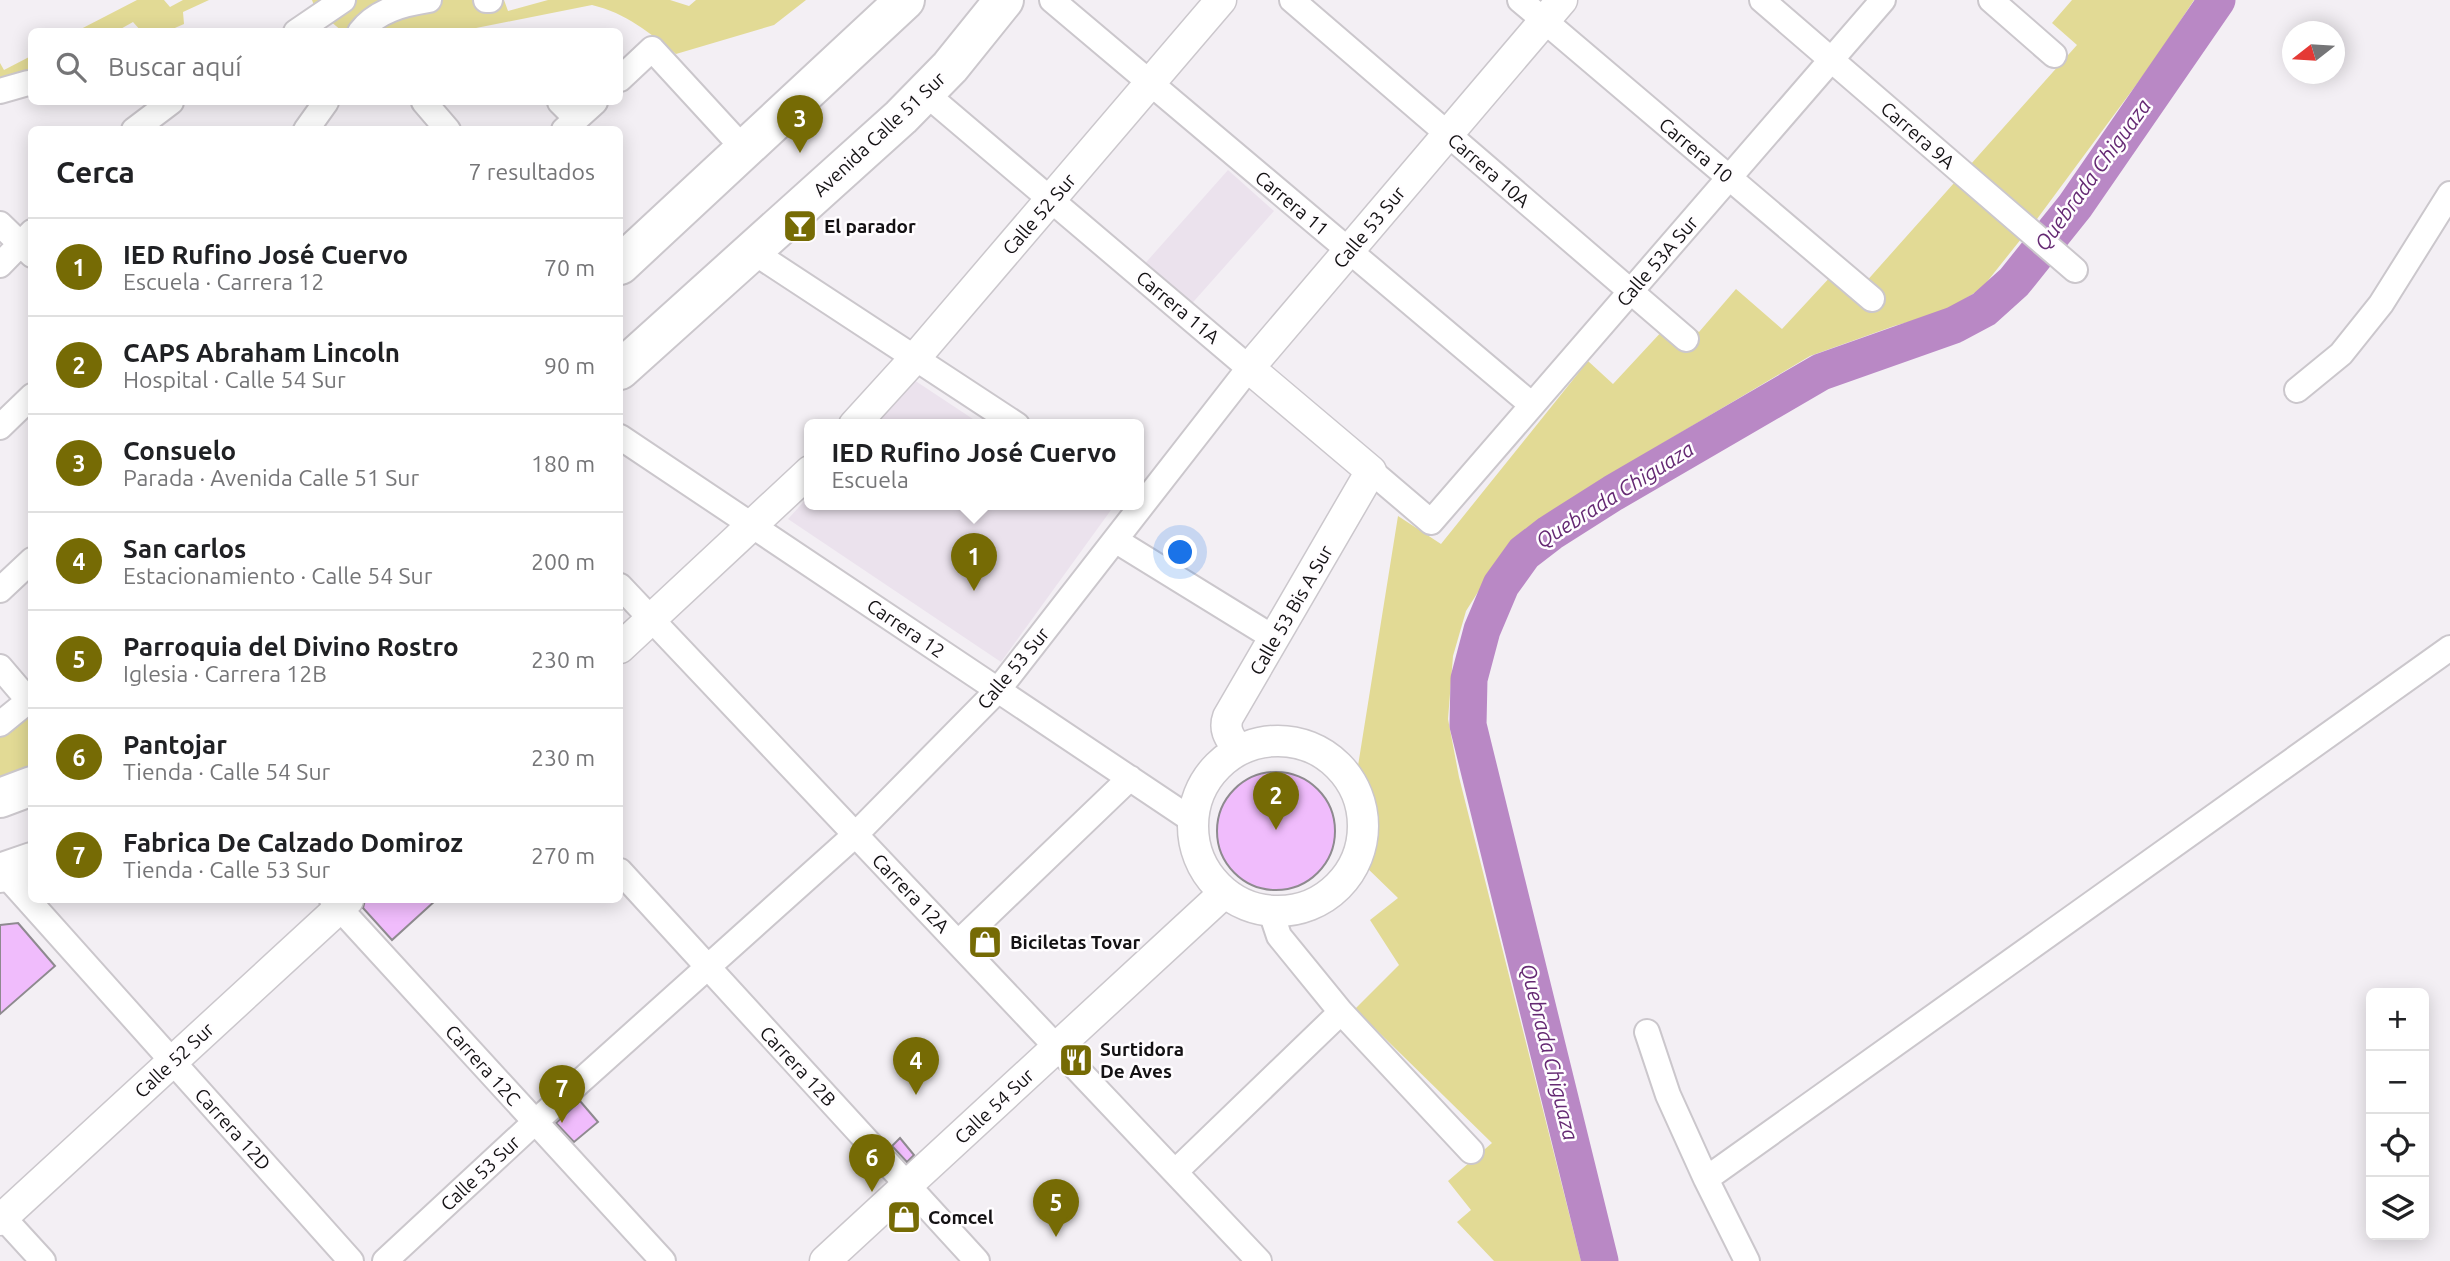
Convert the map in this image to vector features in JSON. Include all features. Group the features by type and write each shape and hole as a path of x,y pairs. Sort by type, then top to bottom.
{"main road":[{"path":"623,262 905,0"},
{"name":"Avenida Calle 51 Sur","path":"623,367 876,141 925,93 1004,0"},
{"path":"0,798 28,788"}],"street":[{"path":"302,28 343,0"},
{"path":"363,28 370,20 392,8 429,0"},
{"name":"Carrera 11","path":"1052,0 1531,405"},
{"name":"Calle 52 Sur","path":"859,419 915,358 1221,0"},
{"name":"Carrera 10A","path":"1292,0 1686,339"},
{"name":"Carrera 10","path":"1520,0 1553,10 1729,177 1872,299"},
{"name":"Carrera 9A","path":"1762,0 2071,267"},
{"name":"Calle 53A Sur","path":"1431,522 1883,0"},
{"path":"1991,0 2054,55"},
{"name":"Calle 53 Sur","path":"1144,501 1249,368 1553,10"},
{"path":"623,76 652,49 744,149"},
{"path":"0,91 28,83"},
{"name":"Carrera 11A","path":"925,93 1431,522"},
{"path":"139,126 167,105"},
{"path":"309,126 324,105"},
{"path":"427,105 445,126"},
{"path":"567,116 589,105"},
{"path":"2297,390 2342,354 2381,304 2450,194"},
{"path":"0,224 28,243 0,265"},
{"path":"752,251 1008,419"},
{"path":"0,427 28,400"},
{"name":"Carrera 12","path":"623,439 1192,820"},
{"name":"Calle 53 Bis A Sur","path":"1238,750 1227,733 1227,722 1371,471"},
{"path":"623,645 804,477"},
{"name":"Calle 53 Sur","path":"385,1261 535,1122 856,835 998,690 1137,510"},
{"path":"1115,540 1274,638"},
{"path":"0,590 28,564"},
{"name":"Carrera 12A","path":"623,589 1259,1261"},
{"path":"1706,1179 2450,648"},
{"path":"0,667 28,697"},
{"path":"0,724 28,701"},
{"path":"1286,741 1309,747 1330,759 1347,776 1358,798 1363,822 1361,846 1352,869 1337,888 1318,902 1295,911 1270,912 1254,909 1224,893 1203,868 1193,836 1192,820 1202,786 1224,759 1238,750 1261,742 1286,741"},
{"path":"958,943 1130,778"},
{"name":"Carrera 12D","path":"11,869 28,889"},
{"name":"Carrera 12B","path":"623,875 976,1261"},
{"name":"Calle 54 Sur","path":"825,1261 1224,893"},
{"name":"Carrera 12D","path":"40,903 172,1061 351,1261"},
{"name":"Calle 52 Sur","path":"1,1217 172,1061 338,903"},
{"name":"Carrera 12C","path":"340,903 663,1261"},
{"path":"1270,912 1279,936 1341,1012 1471,1151"},
{"path":"1175,1172 1341,1012"},
{"path":"1647,1031 1668,1095 1747,1261"},
{"path":"1,1217 43,1261"}],"shaded area":[{"path":"137,0 164,0 170,7 183,0 209,0 183,12 184,24 175,28 138,28 133,22 122,28 83,28"},
{"path":"312,0 504,0 508,11 548,0 670,0 689,6 696,0 806,0 774,25 676,54 627,18 592,5 476,28 338,28 315,8"},
{"path":"2072,0 2194,0 2156,58 2037,219 1982,288 1945,312 1894,326 1810,356 1589,487 1507,546 1466,611 1453,656 1448,719 1459,777 1581,1261 1494,1261 1457,1222 1471,1210 1448,1181 1492,1143 1355,1009 1399,965 1370,920 1398,898 1363,864 1369,839 1370,817 1367,796 1357,772 1398,516 1441,544 1588,361 1613,384 1677,315 1699,332 1736,289 1782,329 1833,274 1856,293 2077,45 2052,23"},
{"path":"28,58 28,72 0,82 0,63 4,70"},
{"path":"1228,170 1274,211 1187,309 1141,268"},
{"path":"914,380 973,419 879,419"},
{"path":"804,501 804,510 1111,510 1001,662 788,519"},
{"path":"28,716 28,769 0,781 0,737"}],"building":[{"path":"1276,772 1299,776 1318,789 1331,808 1335,831 1331,854 1318,873 1299,886 1276,890 1253,886 1234,873 1221,854 1217,831 1221,808 1234,789 1253,776"},
{"path":"364,903 433,903 392,940 363,908"},
{"path":"18,923 55,966 0,1014 0,925"},
{"path":"580,1101 598,1122 574,1142 556,1123"},
{"path":"900,1138 914,1155 907,1162 892,1146"}],"waterway":[{"name":"Quebrada Chiguaza","path":"1600,1261 1468,725 1469,679 1482,630 1501,585 1524,553 1550,533 1613,493 1821,372 1954,325 1984,309 2014,282 2075,206 2217,0"}],"place":[{"name":"Consuelo","path":"800,153"},
{"name":"El parador","path":"800,226"},
{"name":"IED Rufino José Cuervo","path":"974,591"},
{"name":"CAPS Abraham Lincoln","path":"1276,830"},
{"name":"Biciletas Tovar","path":"985,942"},
{"name":"Surtidora De Aves","path":"1076,1060"},
{"name":"San carlos","path":"916,1095"},
{"name":"Fabrica De Calzado Domiroz","path":"562,1123"},
{"name":"Pantojar","path":"872,1192"},
{"name":"Comcel","path":"904,1217"},
{"name":"Parroquia del Divino Rostro","path":"1056,1237"}]}
